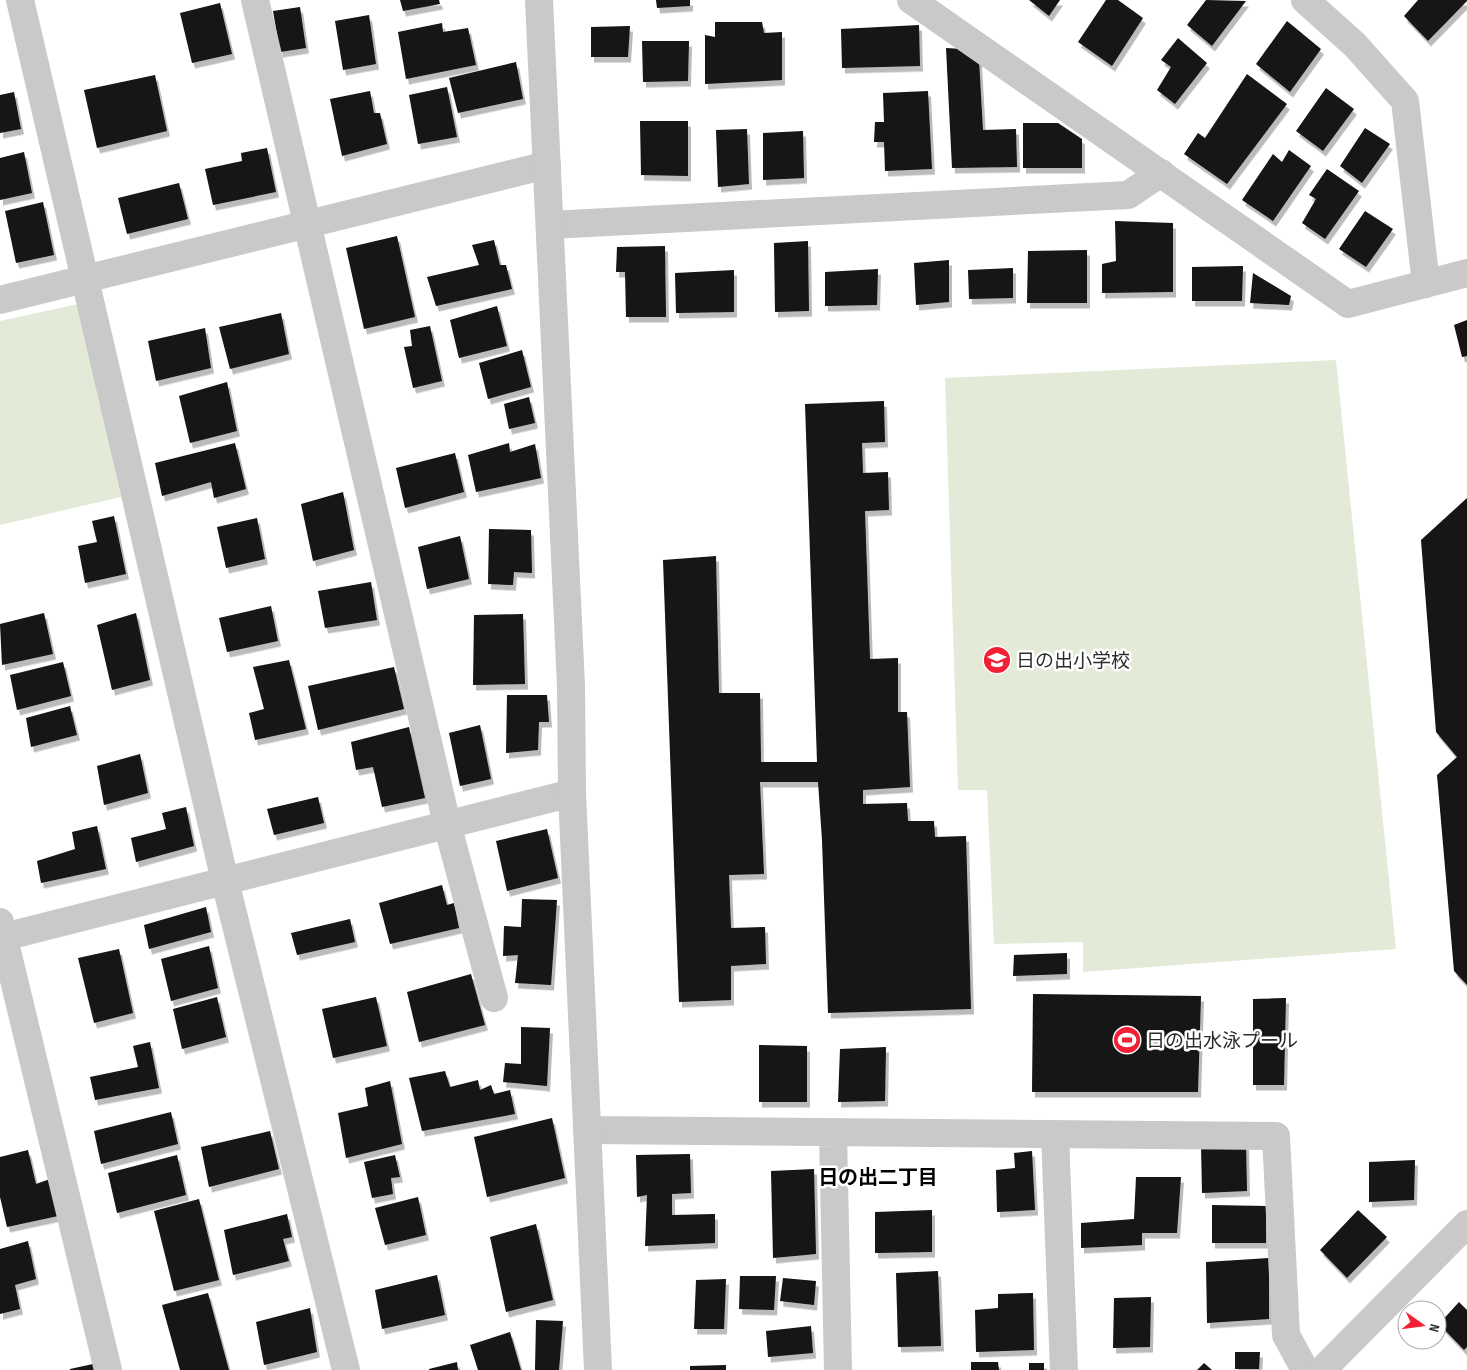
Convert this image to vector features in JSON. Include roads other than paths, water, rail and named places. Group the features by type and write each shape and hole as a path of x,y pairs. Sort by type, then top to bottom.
{"street":[{"path":"20,0 225,881 346,1370"},
{"path":"255,0 447,824 494,998"},
{"path":"539,0 571,686 572,793 598,1370"},
{"path":"911,0 1348,304 1467,273"},
{"path":"1305,0 1355,45 1406,101 1426,284"},
{"path":"0,300 547,165"},
{"path":"550,226 1128,195 1161,173"},
{"path":"108,1370 1,932 225,881 572,793"},
{"path":"587,1130 1276,1136 1286,1335 1305,1370"},
{"path":"833,1132 838,1370"},
{"path":"1056,1134 1064,1370"},
{"path":"1322,1370 1467,1224"}],"place":[{"name":"日の出小学校","path":"997,660"},
{"name":"日の出水泳プール","path":"1127,1040"}],"district":[{"name":"日の出二丁目","path":"878,1177"}]}
